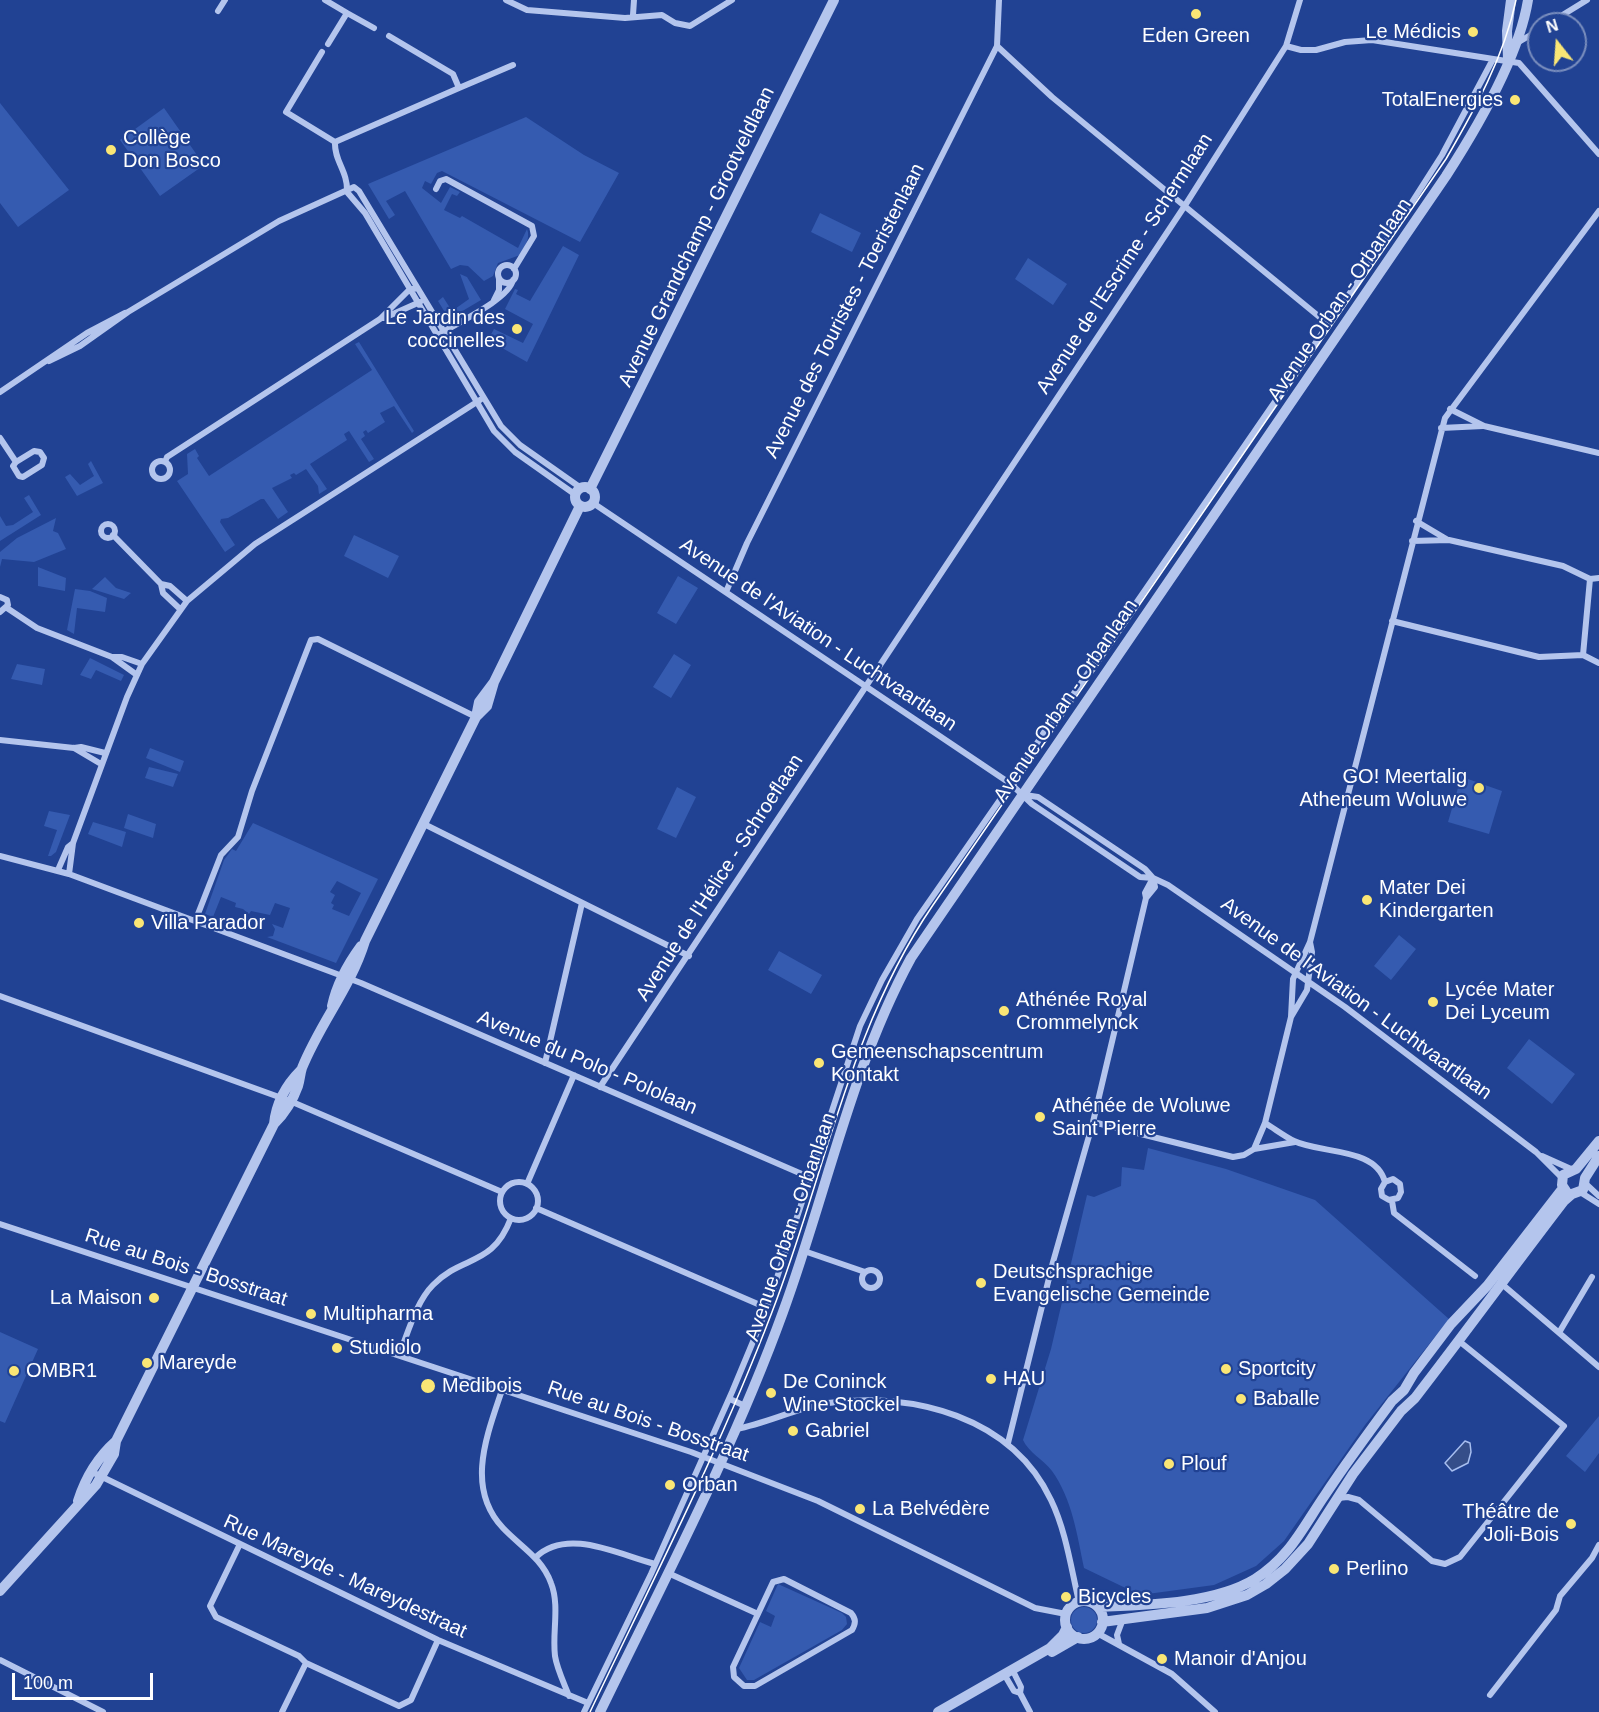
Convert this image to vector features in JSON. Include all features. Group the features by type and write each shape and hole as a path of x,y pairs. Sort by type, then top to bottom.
{"street":[{"path":"218,11 225,0"},
{"path":"325,0 374,28"},
{"path":"506,0 527,10 625,18 633,15 662,15 675,23 690,26 732,0"},
{"path":"633,15 634,0"},
{"name":"Avenue Grandchamp - Grootveldlaan","path":"0,1591 53,1535 96,1475 106,1450 116,1441 274,1124 283,1115 286,1099 298,1086 301,1070 331,1010 335,989 346,977 365,941 476,717 479,702 494,682 582,495 834,0"},
{"path":"999,0 997,46 1052,97 1328,324"},
{"name":"Avenue de l'Escrime - Schermlaan","path":"866,687 1184,207 1286,46 1300,0"},
{"name":"Avenue Orban - Orbanlaan","path":"1508,60 1507,31 1511,0"},
{"name":"Avenue Orban - Orbanlaan","path":"600,1712 736,1429 804,1251 868,1053 900,978 930,926 1025,795 1446,176 1476,127 1516,44 1528,0"},
{"path":"1568,12 1587,0"},
{"path":"328,44 347,13"},
{"path":"389,36 453,74 459,88"},
{"path":"1516,44 1527,37"},
{"path":"1286,46 1301,50 1316,50 1344,42 1372,40 1492,61 1508,60 1519,63 1599,154"},
{"name":"Avenue des Touristes - Toeristenlaan","path":"726,592 747,543 997,46"},
{"path":"322,52 286,112 335,142"},
{"name":"Avenue Orban - Orbanlaan","path":"584,1712 730,1399 766,1308 860,1026 882,980 917,919 1442,155 1492,61"},
{"path":"335,142 513,65"},
{"path":"335,142 334,151 346,172 348,195 365,213 410,289 421,301 504,442 573,493 594,494 593,503"},
{"path":"436,189 440,181 447,179 532,226 534,236 514,269 513,280 507,293 440,333"},
{"path":"0,392 49,361 93,329 128,312 279,221 354,187 359,191 418,290 421,301"},
{"path":"1254,1149 1265,1123 1292,1017 1307,990 1310,942 1416,521 1442,428 1450,409 1599,211"},
{"path":"494,300 499,290 501,267 508,265 514,269"},
{"path":"499,278 504,282 513,280"},
{"path":"410,289 418,290"},
{"path":"380,319 410,289"},
{"path":"165,462 176,451 380,319 421,301"},
{"path":"480,400 510,436 582,495"},
{"path":"69,874 73,843 105,753 137,675 142,664 180,609 255,544 480,400"},
{"path":"1450,409 1484,426 1599,453"},
{"path":"1442,428 1484,426"},
{"path":"0,438 16,462"},
{"path":"34,451 40,452 44,458 42,465 23,477 19,476 13,466 16,462 34,451"},
{"name":"Avenue de l'Aviation - Luchtvaartlaan","path":"593,503 1011,784 1032,804 1140,877 1154,878 1168,885 1295,971 1536,1152 1575,1185"},
{"path":"1416,521 1449,540"},
{"path":"113,536 161,584 163,592 180,609"},
{"path":"1412,541 1449,540 1563,566 1590,579 1599,578"},
{"path":"1583,655 1590,579"},
{"path":"161,584 170,586 187,601"},
{"path":"0,597 7,600 7,608"},
{"path":"0,612 7,608"},
{"path":"7,608 37,628 112,657 137,675"},
{"path":"1392,621 1539,657 1583,655 1599,663"},
{"path":"196,919 221,855 238,837 252,791 310,640 318,639 476,717"},
{"path":"112,657 122,657 142,664"},
{"name":"Avenue de l'Hélice - Schroeflaan","path":"600,1087 866,687"},
{"path":"0,740 81,747 105,753"},
{"path":"74,748 101,764"},
{"path":"424,824 689,956"},
{"path":"58,870 68,848 73,843"},
{"name":"Avenue du Polo - Pololaan","path":"0,856 58,870 196,919 346,977 811,1178"},
{"path":"1008,1443 1055,1253 1093,1122 1146,898 1147,885 1154,878"},
{"path":"545,1063 582,903"},
{"path":"1292,1017 1290,1000 1295,971 1310,942"},
{"path":"0,996 286,1099 502,1192"},
{"path":"527,1184 574,1075"},
{"path":"1093,1122 1233,1157 1244,1155 1254,1149 1295,1142"},
{"path":"1265,1123 1295,1142 1371,1161 1382,1171 1385,1182 1381,1192 1385,1198 1392,1201"},
{"path":"938,1712 1078,1637 1089,1638 1100,1628 1123,1619 1207,1608 1259,1589 1298,1556 1401,1411 1409,1405 1503,1285 1515,1263 1575,1185 1574,1169 1599,1141"},
{"name":"Avenue de l'Aviation - Luchtvaartlaan","path":"1536,1152 1574,1169"},
{"path":"948,1712 1057,1643 1067,1627 1066,1614 1070,1607 1078,1602 1089,1602 1098,1607 1217,1594 1254,1579 1273,1566 1300,1537 1316,1507 1451,1324 1487,1286 1599,1156"},
{"path":"1574,1169 1575,1185 1599,1204"},
{"path":"1385,1182 1393,1179 1400,1184 1400,1195 1392,1201"},
{"path":"511,1183 527,1184 537,1197 536,1208 528,1217 511,1218 500,1205 502,1192 511,1183"},
{"path":"1575,1185 1599,1196"},
{"path":"1392,1201 1394,1213 1475,1276"},
{"path":"536,1208 766,1308"},
{"path":"399,1355 423,1299 432,1286 444,1275 489,1252 500,1240 511,1218"},
{"name":"Rue au Bois - Bosstraat","path":"0,1224 721,1463 818,1501 1043,1610 1066,1614"},
{"path":"804,1251 865,1272"},
{"path":"1560,1331 1592,1277"},
{"path":"1503,1285 1560,1331 1564,1339 1599,1366"},
{"path":"1338,1498 1348,1497 1359,1500 1432,1561 1445,1564 1460,1557 1564,1426 1459,1341"},
{"path":"502,1390 485,1443 480,1472 482,1491 490,1511 503,1528 536,1557 549,1575 555,1593 555,1658 569,1696"},
{"path":"730,1399 745,1406"},
{"path":"736,1429 826,1404 873,1400 927,1405 969,1420 1008,1443 1033,1469 1054,1506 1078,1602"},
{"name":"Rue Mareyde - Mareydestraat","path":"96,1475 239,1546 438,1640 588,1703"},
{"path":"536,1557 543,1551 573,1544 603,1548 655,1564"},
{"path":"1490,1695 1556,1610 1560,1596 1592,1558 1599,1545"},
{"path":"239,1546 210,1606 212,1612 216,1617 300,1656 306,1663 399,1706 411,1700 438,1640"},
{"path":"1592,1558 1599,1564"},
{"path":"667,1572 758,1614"},
{"path":"784,1579 851,1613 855,1618 855,1625 852,1630 749,1687 734,1677 732,1673 758,1614 773,1582 784,1579"},
{"path":"1098,1607 1100,1628 1119,1644 1172,1674 1215,1712"},
{"path":"1119,1644 1117,1635 1123,1619"},
{"path":"1067,1627 1078,1637"},
{"path":"0,1660 103,1712"},
{"path":"282,1712 306,1663"},
{"path":"1009,1674 1014,1691 1020,1693 1030,1712"}],"shaded area":[{"path":"0,103 69,190 18,227 0,203"},
{"path":"164,108 204,165 160,196 120,140"},
{"path":"526,117 584,155 619,173 580,242 442,171 437,173 431,184 425,181 422,188 441,203 450,187 460,192 457,196 452,194 444,210 460,218 462,216 518,248 527,229 528,239 520,255 498,263 493,276 484,281 468,266 460,265 451,269 405,191 386,201 395,215 389,219 368,184"},
{"path":"820,213 861,233 852,252 811,232"},
{"path":"563,246 579,255 527,362 488,340 494,329 523,343 533,324 505,309 515,289 518,290 516,294 530,301"},
{"path":"1028,258 1067,284 1053,305 1015,279"},
{"path":"460,274 467,277 481,300 449,319 438,301 443,297 452,311 469,299"},
{"path":"359,342 414,431 412,433 394,406 380,413 385,422 368,433 366,430 363,432 365,436 361,439 374,459 369,462 349,431 344,434 347,440 310,464 327,489 319,494 318,486 306,469 296,475 294,473 290,475 292,478 272,488 288,512 278,519 264,499 261,499 228,518 221,519 220,522 235,545 225,552 177,481 188,474 187,454 195,449 199,456 197,458 209,476 372,370 355,344"},
{"path":"91,461 103,483 77,496 65,477 70,474 80,485 94,476 88,464"},
{"path":"29,495 41,515 0,541 0,516 6,526 13,525 33,512 24,498"},
{"path":"56,518 53,531 58,533 66,549 34,562 2,559 0,567 0,552 17,538"},
{"path":"354,535 399,556 388,578 344,556"},
{"path":"38,567 66,578 65,591 38,586"},
{"path":"678,576 698,588 676,624 657,613"},
{"path":"105,577 116,588 131,593 124,599 92,589"},
{"path":"75,589 90,591 107,598 105,612 77,608 74,634 67,630"},
{"path":"674,654 691,665 671,698 653,687"},
{"path":"90,658 124,675 121,681 96,670 91,679 80,675"},
{"path":"17,664 45,669 42,685 11,679"},
{"path":"150,748 184,761 180,772 146,758"},
{"path":"149,767 178,774 173,787 145,778"},
{"path":"1461,774 1466,775 1465,778 1502,791 1489,834 1448,822 1460,781 1455,779"},
{"path":"677,787 696,797 676,838 657,829"},
{"path":"49,811 70,815 56,852 51,856 48,856 57,830 44,826"},
{"path":"128,814 156,824 153,838 124,828"},
{"path":"93,822 126,832 122,847 88,834"},
{"path":"253,823 378,879 336,963 267,937 273,936 275,929 272,924 283,928 290,908 275,903 270,915 251,911 249,914 235,907 236,903 221,897 213,917 205,914 224,860 232,849 236,851","holes":["337,881 361,893 349,916 332,909 334,905 331,903 335,895 330,892"]},
{"path":"1399,935 1416,949 1391,980 1374,966"},
{"path":"779,951 822,975 811,994 768,970"},
{"path":"1529,1039 1575,1074 1552,1104 1507,1068"},
{"name":"Sportcity","path":"1148,1148 1226,1169 1315,1200 1449,1319 1365,1425 1284,1541 1256,1566 1214,1585 1140,1595 1084,1568 1073,1517 1059,1482 1052,1471 1023,1440 1051,1349 1087,1195 1094,1197 1121,1186 1122,1167 1144,1170"},
{"name":"OMBR1","path":"0,1332 38,1349 5,1423 0,1421"},
{"path":"1599,1416 1599,1453 1585,1472 1566,1456"},
{"path":"1465,1441 1470,1443 1471,1452 1468,1463 1452,1471 1445,1463"},
{"path":"778,1584 842,1613 846,1617 847,1624 842,1630 754,1680 747,1680 739,1668 760,1622 771,1627 775,1616 766,1611"},
{"path":"1084,1607 1093,1611 1097,1620 1093,1629 1084,1633 1075,1629 1071,1620 1075,1611"}],"tram line":[{"path":"590,1712 685,1514 752,1363 791,1260 859,1052 904,952 933,905 1446,159 1478,102 1496,62 1516,0"}],"place":[{"name":"Eden Green","path":"1196,14"},
{"name":"Le Médicis","path":"1473,32"},
{"name":"TotalEnergies","path":"1515,100"},
{"name":"Collège Don Bosco","path":"111,150"},
{"name":"Le Jardin des coccinelles","path":"517,329"},
{"name":"GO! Meertalig Atheneum Woluwe","path":"1479,788"},
{"name":"Mater Dei Kindergarten","path":"1367,900"},
{"name":"Villa Parador","path":"139,923"},
{"name":"Lycée Mater Dei Lyceum","path":"1433,1002"},
{"name":"Athénée Royal Crommelynck","path":"1004,1011"},
{"name":"Gemeenschapscentrum Kontakt","path":"819,1063"},
{"name":"Athénée de Woluwe Saint Pierre","path":"1040,1117"},
{"name":"Deutschsprachige Evangelische Gemeinde","path":"981,1283"},
{"name":"La Maison","path":"154,1298"},
{"name":"Multipharma","path":"311,1314"},
{"name":"Studiolo","path":"337,1348"},
{"name":"Mareyde","path":"147,1363"},
{"name":"Sportcity","path":"1226,1369"},
{"name":"OMBR1","path":"14,1371"},
{"name":"HAU","path":"991,1379"},
{"name":"Medibois","path":"428,1386"},
{"name":"De Coninck Wine Stockel","path":"771,1393"},
{"name":"Baballe","path":"1241,1399"},
{"name":"Gabriel","path":"793,1431"},
{"name":"Plouf","path":"1169,1464"},
{"name":"Orban","path":"670,1485"},
{"name":"La Belvédère","path":"860,1509"},
{"name":"Théâtre de Joli-Bois","path":"1571,1524"},
{"name":"Perlino","path":"1334,1569"},
{"name":"Bicycles","path":"1066,1597"},
{"name":"Manoir d'Anjou","path":"1162,1659"}]}
